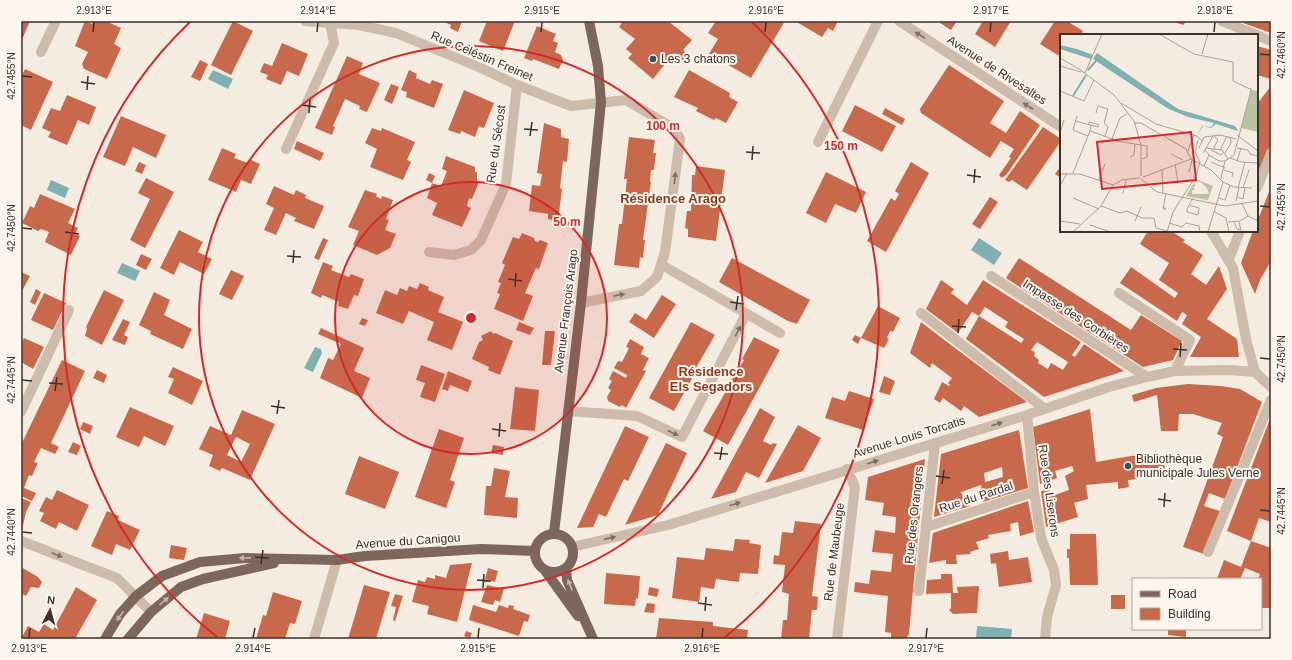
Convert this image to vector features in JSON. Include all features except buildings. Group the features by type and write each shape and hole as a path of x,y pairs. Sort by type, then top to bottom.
{"main road":[{"name":"Avenue François Arago","path":"554,533 581,303 601,102 598,66 590,21"},
{"path":"544,569 559,571 566,568 571,561 573,553 571,543 564,536 554,533 545,536 538,542 535,551 536,558 544,569 587,628"},
{"name":"Avenue du Canigou","path":"105,639 120,614 136,596 162,576 200,562 245,558 337,560 365,556 481,549 535,551"},
{"name":"Avenue du Canigou","path":"128,639 151,612 181,587 203,579 284,560"},
{"path":"566,568 567,580 593,639"}],"street":[{"path":"41,52 56,21"},
{"name":"Rue Celéstin Freinet","path":"305,21 359,25 396,33 481,68 517,85 571,106 626,100 675,129 680,139 666,252 657,277 641,291 581,303"},
{"path":"818,142 878,21"},
{"name":"Avenue de Rivesaltes","path":"899,21 1060,126"},
{"path":"1222,21 1254,34"},
{"path":"286,149 334,43 330,23"},
{"path":"1258,36 1271,41"},
{"name":"Rue du Sécost","path":"428,252 454,255 471,250 481,240 506,184 517,85"},
{"path":"1258,186 1271,153"},
{"path":"1212,232 1231,263 1246,339 1255,372 1271,387"},
{"path":"1231,263 1240,232"},
{"path":"662,265 780,334"},
{"name":"Impasse des Corbières","path":"991,276 1147,377"},
{"path":"1120,293 1190,340 1175,371"},
{"path":"21,412 68,310"},
{"path":"922,313 1045,409"},
{"path":"568,411 637,416 682,437 746,314"},
{"name":"Avenue Louis Torcatis","path":"572,547 668,525 1027,415 1109,387 1147,377 1175,371 1230,370 1255,372"},
{"path":"1208,552 1271,400"},
{"name":"Rue des Liserons","path":"1027,415 1034,492 1041,538 1054,570 1056,585 1047,617 1045,639"},
{"name":"Rue des Orangers","path":"918,591 935,443"},
{"name":"Rue de Maubeuge","path":"837,639 855,487 847,469"},
{"name":"Rue du Pardal","path":"926,527 1034,492"},
{"path":"21,541 116,578 151,612"},
{"path":"314,639 337,560"}],"water":[{"path":"213,70 233,79 228,89 208,79"},
{"path":"51,180 69,188 65,198 47,190"},
{"path":"979,238 1002,253 994,265 971,250"},
{"path":"122,263 140,271 135,281 117,273"},
{"path":"315,347 321,349 322,353 313,372 304,368"},
{"path":"977,626 1012,629 1011,639 976,639"}],"place":[{"name":"Les 3 chatons","path":"653,59"},
{"name":"Bibliothèque municipale Jules Verne","path":"1128,466"}],"district":[{"name":"Résidence Arago","path":"673,198"},
{"name":"Résidence Els Segadors","path":"711,378"}]}
